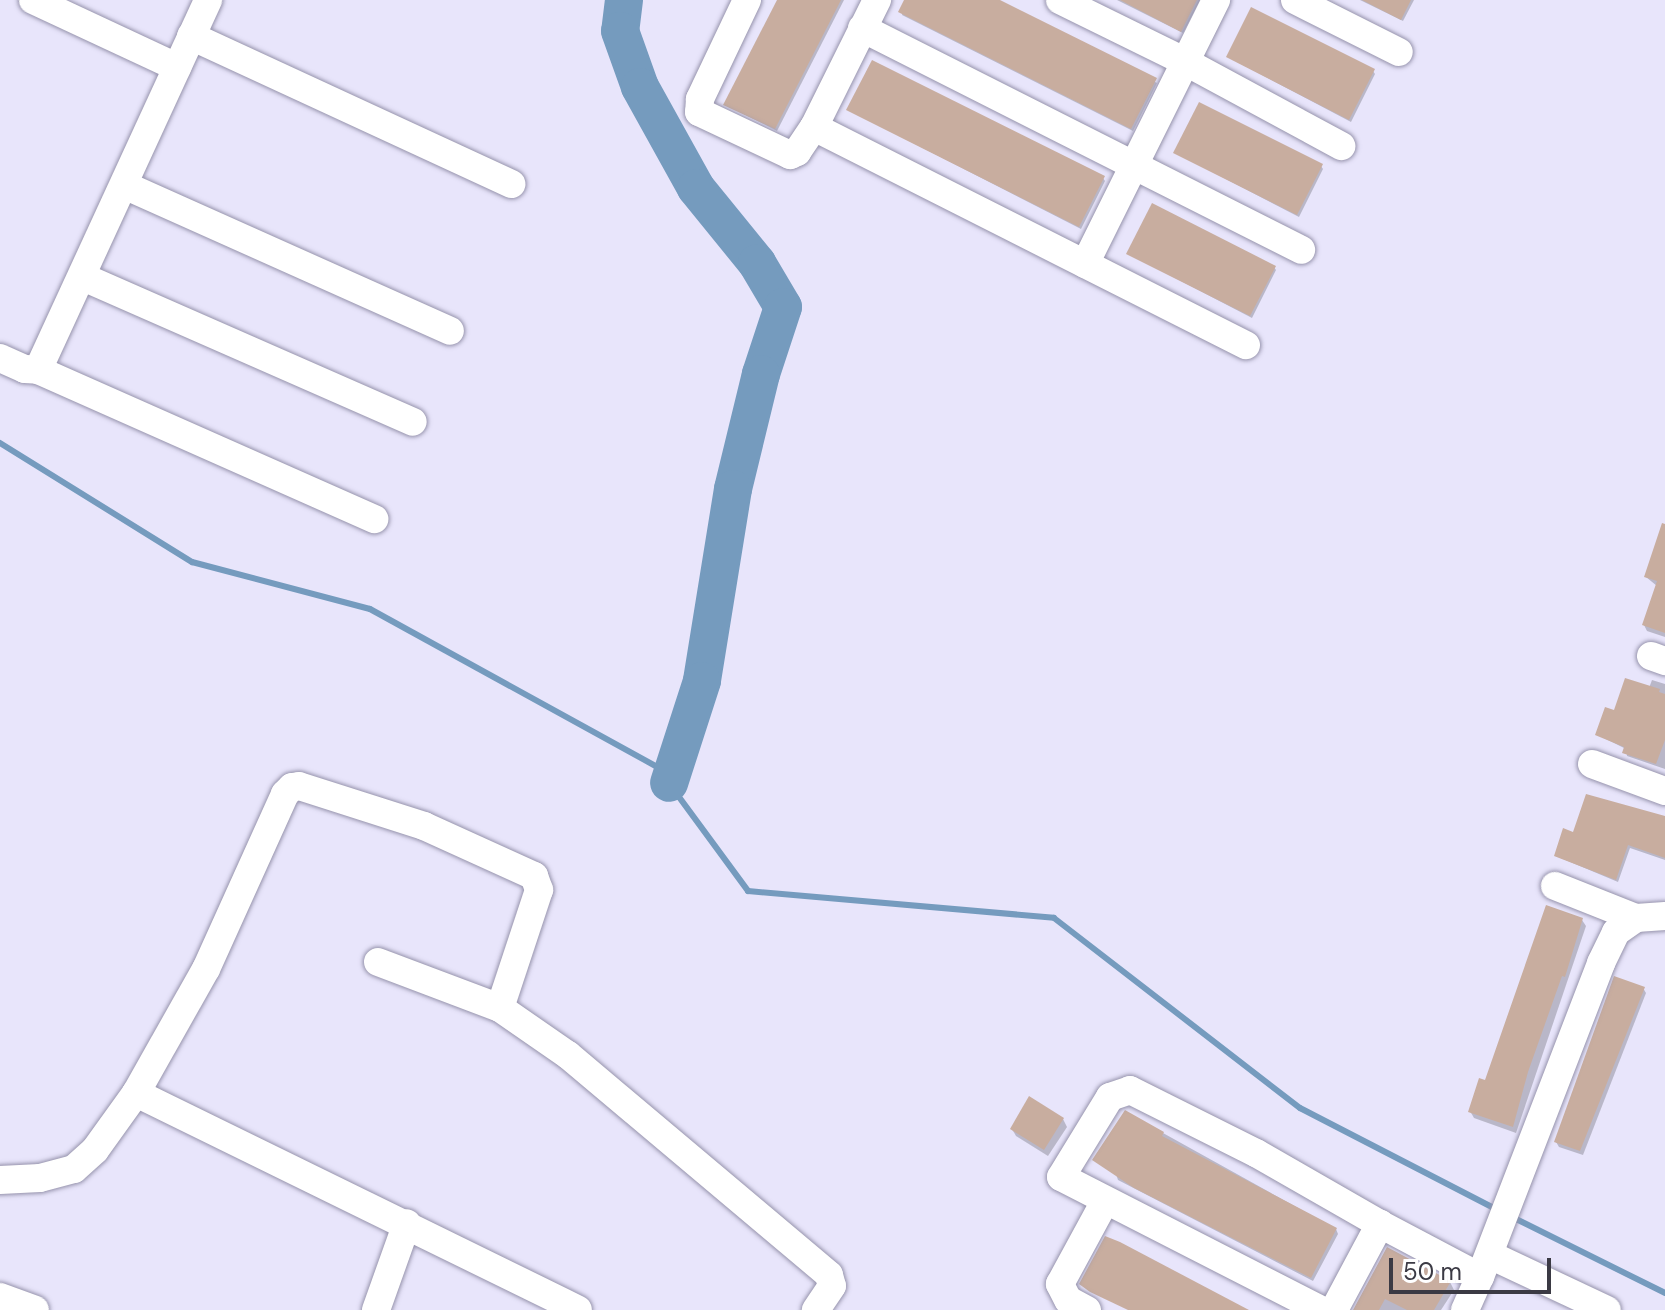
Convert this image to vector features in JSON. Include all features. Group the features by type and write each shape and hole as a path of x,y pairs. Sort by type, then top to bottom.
{"street":[{"path":"33,0 177,67"},
{"path":"38,370 208,0"},
{"path":"747,0 700,99 699,112 782,154 797,152 814,127 877,0"},
{"path":"1060,0 1184,61 1341,146"},
{"path":"1085,264 1216,0"},
{"path":"1295,0 1399,52"},
{"path":"862,28 1301,250"},
{"path":"191,36 511,184"},
{"path":"814,127 1246,345"},
{"path":"124,185 450,331"},
{"path":"83,277 413,422"},
{"path":"0,358 25,369 38,370 374,519"},
{"path":"1592,764 1665,791"},
{"path":"0,1180 40,1178 74,1169 95,1150 136,1093 206,969 285,794 292,787 299,786 424,826 534,876 539,890 500,1008"},
{"path":"1555,886 1636,918 1665,916"},
{"path":"1465,1310 1519,1183 1601,963 1616,932 1636,918"},
{"path":"378,962 500,1008 568,1055 829,1275 832,1286 816,1310"},
{"path":"1321,1310 1061,1177 1110,1097 1130,1090 1256,1153 1380,1224 1489,1256 1607,1310"},
{"path":"136,1093 407,1223 578,1310"},
{"path":"1087,1310 1068,1300 1060,1284 1105,1201"},
{"path":"376,1310 407,1223"},
{"path":"1334,1310 1380,1224"},
{"path":"0,1297 35,1310"}],"building":[{"path":"777,0 841,0 775,129 723,105"},
{"path":"904,0 1000,0 1157,78 1131,129 898,12"},
{"path":"1120,0 1197,0 1181,32"},
{"path":"1362,0 1411,0 1401,20"},
{"path":"1251,7 1375,69 1349,120 1226,57"},
{"path":"872,60 1105,176 1079,227 846,110"},
{"path":"1199,102 1323,164 1297,215 1173,153"},
{"path":"1152,203 1276,266 1250,316 1126,254"},
{"path":"1662,523 1665,524 1665,633 1642,625 1657,581 1644,577"},
{"path":"1625,678 1660,689 1659,692 1665,694 1665,740 1656,764 1622,753 1624,747 1595,735 1605,707 1614,710"},
{"path":"1586,794 1665,816 1665,858 1628,845 1616,880 1554,856 1563,828 1573,832"},
{"path":"1546,905 1583,918 1565,977 1562,976 1528,1072 1513,1127 1468,1112 1479,1078 1485,1080"},
{"path":"1614,976 1645,987 1580,1151 1554,1142"},
{"path":"1029,1096 1064,1118 1044,1150 1010,1129"},
{"path":"1125,1110 1164,1132 1162,1136 1337,1228 1311,1278 1134,1188 1092,1160"},
{"path":"1105,1236 1249,1310 1128,1310 1090,1292 1079,1284"},
{"path":"1387,1247 1451,1281 1434,1310 1407,1310 1385,1299 1379,1310 1353,1310"}],"waterway":[{"path":"624,0 620,31 640,87 696,188 757,263 783,307 761,374 733,489 702,681 669,783"},
{"path":"0,443 192,562 370,609 657,767 748,891 1054,918 1300,1108 1498,1210"},
{"path":"1512,1217 1665,1293"}]}
